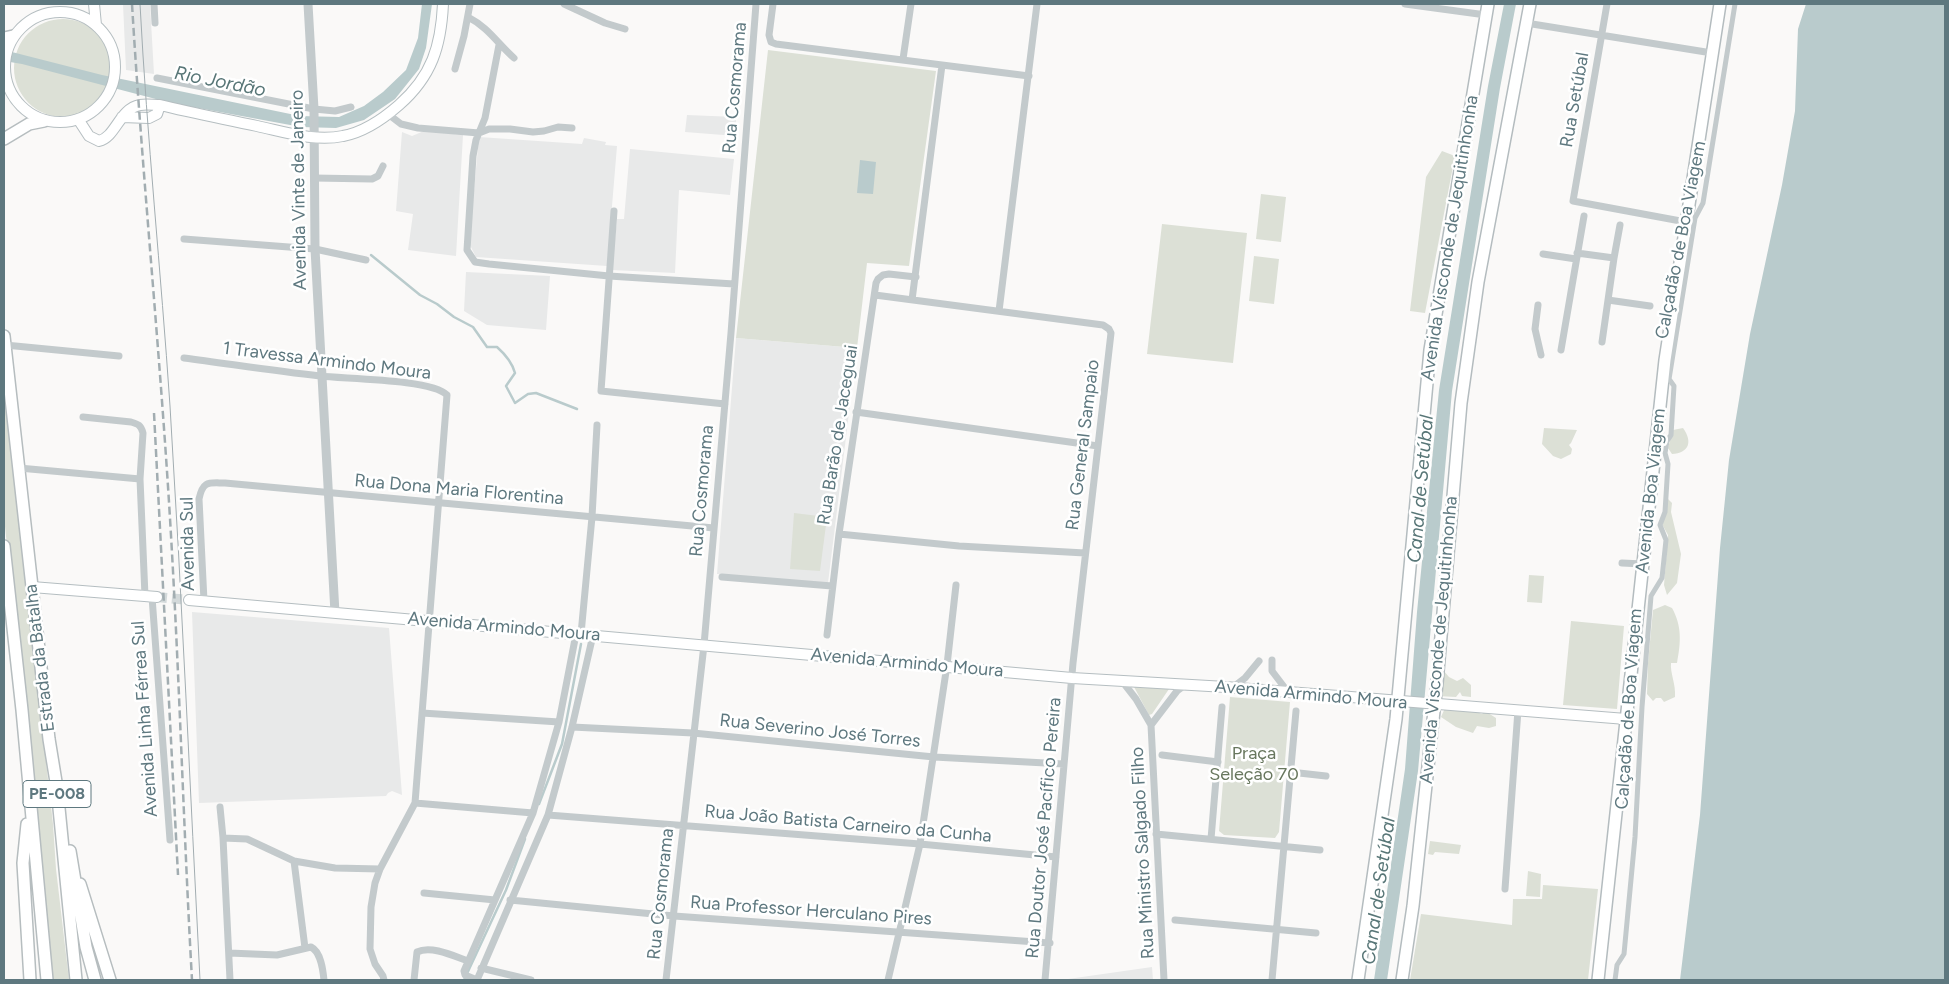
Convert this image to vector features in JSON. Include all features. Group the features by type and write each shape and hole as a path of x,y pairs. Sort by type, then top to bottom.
{"main road":[{"path":"94,4 96,25"},
{"path":"78,119 89,136 99,141 105,139 130,109 140,105 160,105 179,113 314,136 344,136 373,124 409,96 428,70 436,54 443,4"},
{"name":"Avenida Visconde de Jequitinhonha","path":"1402,980 1413,906 1430,704 1461,403 1478,282 1530,4"},
{"name":"Avenida Boa Viagem","path":"1598,980 1665,360 1720,4"},
{"path":"4,139 29,124 44,121 62,122 78,119 90,114 98,108 110,91 115,75 114,53 104,33 96,25 66,8 35,18 8,40 4,63 7,86 19,105 30,115 44,121"},
{"name":"Avenida Visconde de Jequitinhonha","path":"1358,980 1379,845 1397,702 1430,350 1487,10"},
{"name":"Estrada da Batalha","path":"4,340 56,788 76,980"},
{"name":"Estrada da Batalha","path":"4,546 22,710 47,980"},
{"path":"32,587 151,597"},
{"name":"Avenida Armindo Moura","path":"189,600 947,665 1072,678 1288,692 1626,719"},
{"path":"56,788 71,854 86,947 94,979"},
{"path":"30,803 23,863 30,980"},
{"path":"71,854 110,980"}],"street":[{"path":"154,4 155,24"},
{"name":"Avenida Vinte de Janeiro","path":"308,4 314,111 315,249 335,613"},
{"path":"455,69 470,4"},
{"path":"564,4 604,23 625,29"},
{"name":"Rua Cosmorama","path":"666,980 704,645 756,4"},
{"path":"773,4 769,35 771,42 776,44 1029,76"},
{"path":"903,59 911,4"},
{"path":"999,311 1037,4"},
{"path":"1405,4 1487,10"},
{"name":"Rua Setúbal","path":"1607,4 1573,201 1686,222"},
{"name":"Calçadão de Boa Viagem","path":"1615,980 1617,965 1624,954 1635,837 1642,707 1651,596 1662,578 1666,540 1660,525 1664,512 1668,464 1665,453 1667,441 1671,435 1674,386 1669,379 1695,218 1704,203 1735,4"},
{"path":"468,17 490,32 499,45 514,58"},
{"path":"1526,23 1712,53"},
{"path":"499,45 486,118 479,133 473,156 467,250 475,262 609,276 734,284"},
{"path":"912,300 942,65"},
{"path":"157,78 314,111 335,111 351,107"},
{"path":"388,114 401,124 410,127 479,133 489,129 533,132 558,127 572,128"},
{"path":"314,178 372,179 378,176 383,166"},
{"path":"614,211 601,391 725,404"},
{"path":"1560,350 1584,216"},
{"path":"1602,342 1620,225"},
{"path":"184,239 315,249 366,260"},
{"path":"1543,254 1614,258"},
{"name":"Rua Barão de Jaceguai","path":"826,635 838,534 878,279 884,275 916,277"},
{"name":"Rua General Sampaio","path":"875,295 1103,325 1110,329 1072,678"},
{"path":"1608,300 1650,306"},
{"path":"1538,305 1535,329 1541,355"},
{"path":"4,340 119,356"},
{"name":"1 Travessa Armindo Moura","path":"184,358 321,376 426,386 448,395 415,804"},
{"path":"856,412 1098,446"},
{"name":"Avenida Linha Férrea Sul","path":"83,417 131,422 140,426 143,433 140,479 170,840"},
{"path":"593,635 572,728 548,815 481,968 472,978 464,971 533,814 559,722 579,634 592,517 597,425"},
{"path":"19,468 140,479"},
{"name":"Rua Dona Maria Florentina","path":"202,486 213,483 226,483 714,528"},
{"name":"Avenida Sul","path":"202,486 199,499 204,601"},
{"path":"838,534 959,546 1085,553"},
{"path":"1622,563 1643,564"},
{"path":"722,577 832,586"},
{"path":"888,980 920,844 947,665 956,585"},
{"path":"1272,660 1272,671"},
{"path":"1232,688 1255,668 1259,661"},
{"path":"1255,668 1264,668 1272,671 1288,692"},
{"name":"Rua Doutor José Pacífico Pereira","path":"1045,980 1050,943 1072,678"},
{"name":"Rua Ministro Salgado Filho","path":"1122,681 1136,699 1151,725 1164,980"},
{"name":"Rua Ministro Salgado Filho","path":"1151,725 1177,691 1185,685"},
{"path":"1211,839 1222,707"},
{"path":"1505,890 1518,710"},
{"path":"1272,980 1296,711"},
{"path":"422,713 559,722"},
{"name":"Rua Severino José Torres","path":"572,728 693,733 934,757 1064,764"},
{"path":"1162,755 1218,762"},
{"path":"1290,772 1326,776"},
{"path":"384,980 375,964 370,949 372,902 380,870 415,804 533,814"},
{"path":"220,807 230,980"},
{"name":"Rua João Batista Carneiro da Cunha","path":"548,815 920,844 1056,857"},
{"path":"1156,834 1320,850"},
{"path":"223,838 247,839 294,861 335,868 380,870"},
{"path":"294,861 305,948"},
{"path":"424,893 495,900"},
{"name":"Rua Professor Herculano Pires","path":"510,900 674,916 1050,943"},
{"path":"1176,920 1316,933"},
{"path":"229,953 277,955 311,947 316,950 324,980"},
{"path":"414,980 415,956 421,950 454,955 468,960"},
{"path":"481,968 531,980"}],"shaded area":[{"path":"123,4 150,4 154,74 126,70"},
{"name":"Rio Jordão","path":"422,4 432,4 426,48 419,69 395,99 364,120 336,128 301,127 171,103 4,61 4,50 102,75 300,116 339,117 364,106 383,92 406,70 418,38"},
{"path":"1504,4 1516,4 1500,88 1452,391 1418,771 1387,980 1374,980 1405,769 1417,612 1439,390 1488,86"},
{"path":"1806,4 1945,4 1945,980 1680,980 1700,815 1720,548 1729,460 1750,334 1782,185 1795,111 1798,29"},
{"path":"687,115 736,117 736,136 685,132"},
{"path":"424,131 463,135 456,256 408,250 413,214 396,211 402,132 412,136"},
{"path":"479,137 582,144 584,138 606,142 605,145 617,146 607,266 476,257 469,243"},
{"path":"630,149 734,159 730,195 679,190 675,273 612,270 617,219 624,219"},
{"path":"860,160 876,162 873,194 857,193"},
{"path":"466,272 550,276 546,330 487,325 464,311"},
{"path":"736,338 857,348 828,583 717,574"},
{"path":"192,612 389,628 402,795 392,791 386,796 199,803"},
{"path":"1152,967 1153,980 1061,980"}],"green space":[{"path":"63,19 82,23 98,33 108,49 112,68 108,87 98,103 82,113 63,117 44,113 28,103 18,87 14,68 18,49 28,33 44,23"},
{"path":"768,50 936,71 909,266 867,263 857,348 736,338"},
{"path":"1442,151 1455,156 1425,313 1410,311 1426,177"},
{"path":"1261,194 1286,197 1281,242 1256,239"},
{"path":"1162,224 1247,233 1233,363 1147,354"},
{"path":"1254,256 1279,259 1274,304 1249,301"},
{"path":"4,385 69,980 52,980 4,517"},
{"path":"1544,428 1577,430 1569,445 1572,449 1571,454 1561,459 1553,456 1542,444"},
{"path":"1683,428 1688,438 1688,446 1678,453 1672,454 1668,448 1673,430"},
{"path":"1668,499 1672,503 1671,512 1681,554 1677,583 1667,595 1664,585 1668,535 1662,521"},
{"path":"794,513 827,517 820,571 790,569"},
{"path":"1529,575 1544,576 1542,603 1527,602"},
{"path":"1665,605 1672,608 1678,621 1680,641 1677,663 1671,663 1675,697 1664,702 1661,698 1656,698 1653,701 1647,694 1653,610"},
{"path":"1571,621 1624,626 1617,709 1563,705"},
{"path":"1443,670 1449,677 1457,681 1463,678 1471,685 1471,697 1462,696 1460,692 1456,697 1437,696"},
{"path":"1133,685 1169,689 1152,714 1149,715"},
{"name":"Praça Seleção 70","path":"1230,697 1290,702 1279,832 1275,838 1224,835 1219,831"},
{"path":"1445,708 1471,710 1482,714 1485,711 1496,718 1496,726 1489,728 1477,726 1473,733 1456,727 1441,717"},
{"path":"1430,841 1461,845 1459,854 1435,852 1433,855 1428,854"},
{"path":"1528,871 1541,874 1540,897 1526,896"},
{"path":"1543,885 1598,889 1588,980 1410,980 1421,914 1512,925 1513,899 1542,899"}],"waterway":[{"path":"371,255 420,295 473,327 487,347 497,347 503,353 515,373 506,386 515,403 528,394 536,393 577,409"},
{"path":"539,804 562,744 581,644"},
{"path":"464,980 506,890 525,839"}],"tunnel":[{"path":"157,597 189,600"}],"tram line":[{"path":"140,4 146,105 170,406 200,980"}],"railway":[{"path":"132,4 168,484 192,980"},
{"path":"154,413 178,875"}],"water label":[{"name":"Canal de Setúbal","path":"1421,489"},
{"name":"Canal de Setúbal","path":"1379,891"}]}
